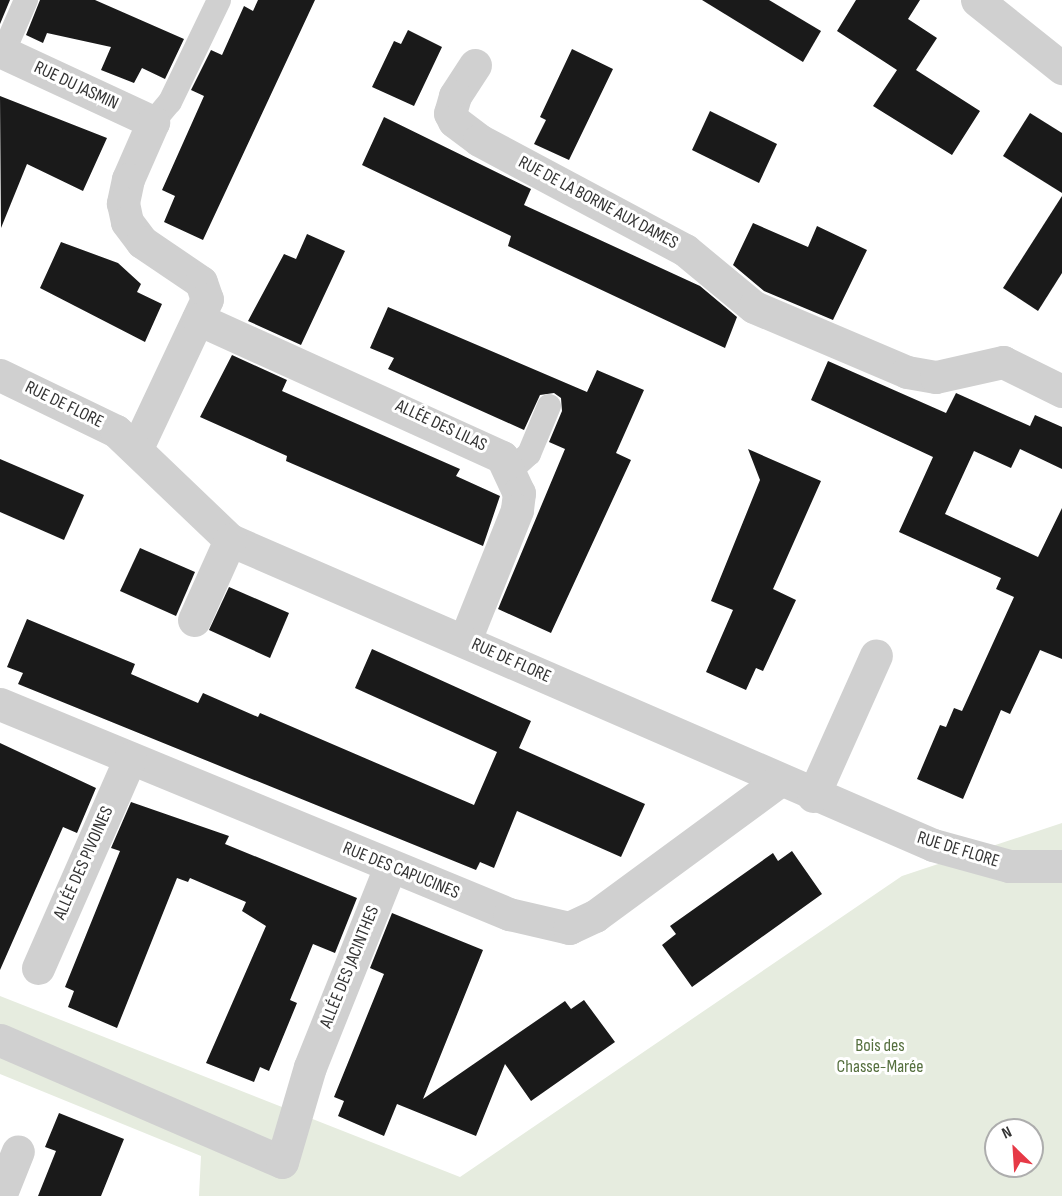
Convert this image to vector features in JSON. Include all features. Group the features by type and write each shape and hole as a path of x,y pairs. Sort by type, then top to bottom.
{"street":[{"path":"976,0 1062,68"},
{"name":"RUE DU JASMIN","path":"1,52 153,122"},
{"name":"RUE DE LA BORNE AUX DAMES","path":"475,65 455,96 450,113 454,122 479,140 685,250 764,312 907,372 936,377 1003,362 1062,391"},
{"path":"137,448 207,299 201,282 134,234 123,202 153,122"},
{"name":"ALLÉE DES LILAS","path":"198,319 482,443 511,470"},
{"name":"RUE DE FLORE","path":"0,375 99,420 137,448 231,540 465,640 779,782 944,848 1009,866 1062,866"},
{"path":"465,640 517,510 519,493 511,470"},
{"path":"194,620 231,540"},
{"path":"813,796 876,655"},
{"name":"RUE DES CAPUCINES","path":"0,704 390,867 509,914 569,927 605,909 779,782"},
{"name":"ALLÉE DES PIVOINES","path":"38,968 130,758"},
{"name":"ALLÉE DES JACINTHES","path":"0,1040 282,1162 310,1067 390,867"},
{"path":"0,1196 9,1147"}],"lane":[{"path":"1,52 26,0"},
{"path":"153,122 170,102 219,0"},
{"path":"511,470 529,454 549,406"}],"green space":[{"name":"Bois des Chasse-Marée","path":"1062,823 1062,1196 199,1196 201,1156 0,1074 0,996 460,1177 902,876"}],"building":[{"path":"0,0 10,0 0,24"},
{"path":"40,0 95,0 184,39 165,79 142,68 134,83 101,70 111,47 47,33 43,43 26,35"},
{"path":"258,0 315,0 203,240 164,222 175,196 162,190 204,96 191,90 211,50 222,55 244,6 253,11"},
{"path":"702,0 769,0 821,31 803,62"},
{"path":"856,0 920,0 908,19 937,38 916,70 980,111 952,155 873,106 897,70 837,31"},
{"path":"408,30 442,47 414,106 372,87 394,41 401,44"},
{"path":"572,49 613,69 569,160 534,144 546,120 540,117"},
{"path":"0,96 107,138 83,191 27,164 1,228"},
{"path":"710,111 777,144 759,183 692,150"},
{"path":"1030,113 1062,133 1062,193 1003,156"},
{"path":"384,117 531,189 524,205 700,286 737,317 725,348 508,246 511,236 362,165"},
{"path":"1062,196 1062,273 1038,311 1003,288"},
{"path":"753,223 808,247 817,226 867,250 833,320 764,291 733,265"},
{"path":"307,234 345,251 301,345 248,321 284,254 296,259"},
{"path":"61,242 118,263 141,284 137,292 162,304 145,342 40,288"},
{"path":"388,307 587,392 597,370 644,390 616,453 631,460 551,633 498,609 565,449 549,442 562,411 561,398 554,393 540,395 524,430 388,369 394,358 370,348"},
{"path":"232,355 287,380 282,391 460,469 456,476 500,496 483,546 286,461 287,456 200,417"},
{"path":"828,361 946,413 956,393 1030,426 1035,415 1062,427 1062,469 1020,449 1011,468 974,451 945,514 1038,557 1062,508 1062,659 1040,650 1010,714 1001,710 963,799 917,779 940,725 946,727 954,708 962,711 1014,597 996,589 1001,578 899,532 933,457 811,400"},
{"path":"748,449 821,481 773,589 796,600 763,671 756,668 746,690 706,672 733,610 711,601 760,480"},
{"path":"0,459 84,495 64,540 0,512"},
{"path":"140,548 195,572 176,616 120,591"},
{"path":"229,587 289,613 270,658 209,630"},
{"path":"27,619 135,664 131,674 198,703 203,693 258,717 260,713 474,805 497,752 355,688 372,649 531,721 519,748 645,804 621,857 517,811 494,868 480,862 476,870 18,684 23,673 7,667"},
{"path":"0,743 96,788 77,833 63,827 0,970"},
{"path":"131,802 229,836 225,844 357,898 335,953 313,944 290,1000 297,1003 269,1071 260,1067 254,1082 206,1063 266,926 242,911 246,902 190,878 188,882 177,878 117,1028 68,1007 74,991 65,987 120,851 111,848"},
{"path":"792,851 822,894 692,987 662,945 676,934 670,926 773,853 778,861"},
{"path":"392,913 483,950 423,1099 565,1001 571,1009 584,1000 615,1042 531,1101 505,1064 476,1136 397,1104 384,1136 338,1116 344,1101 334,1097 384,974 370,968"},
{"path":"59,1113 124,1139 101,1196 38,1196 56,1151 45,1147"}]}
